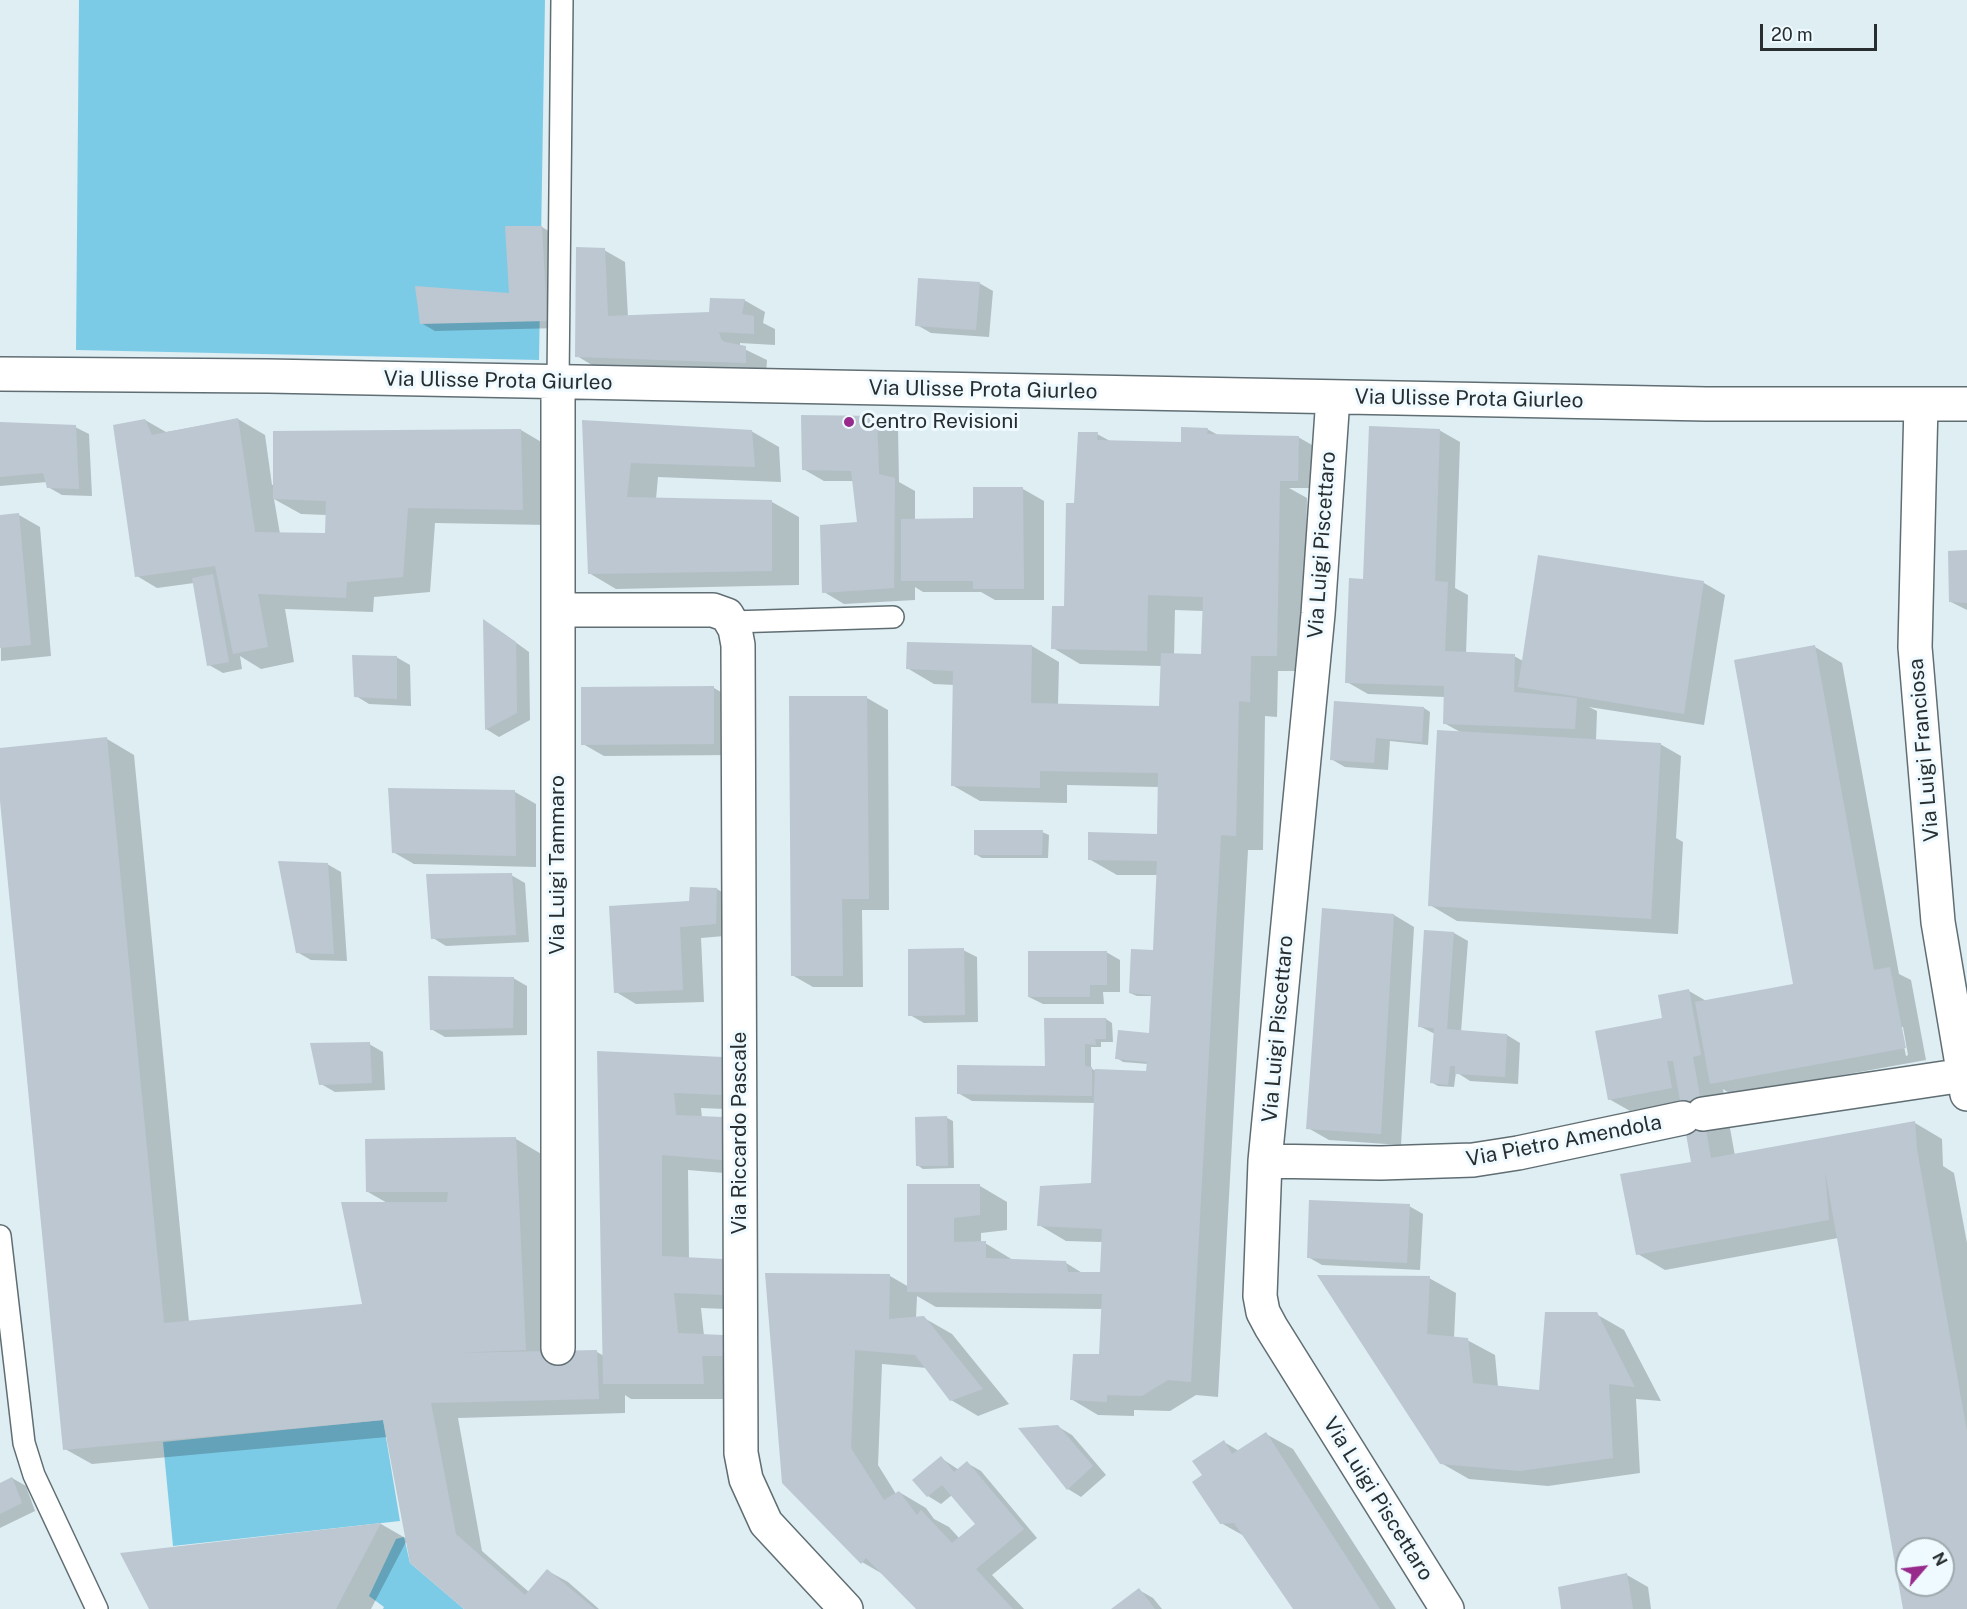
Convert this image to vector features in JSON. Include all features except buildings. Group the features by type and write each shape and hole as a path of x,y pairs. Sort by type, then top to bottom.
{"street":[{"name":"Via Ulisse Prota Giurleo","path":"0,374 1716,404 1967,404"},
{"name":"Via Luigi Tammaro","path":"558,382 558,1348"},
{"name":"Via Luigi Piscettaro","path":"1333,397 1316,626 1265,1161 1259,1283 1263,1312 1447,1609"},
{"name":"Via Luigi Franciosa","path":"1922,404 1915,647 1938,922 1965,1084"},
{"path":"558,610 713,610 727,615 732,622"},
{"name":"Via Riccardo Pascale","path":"732,622 738,645 741,1453 746,1479 766,1523 846,1609"},
{"name":"Via Pietro Amendola","path":"1265,1161 1430,1163 1473,1160 1518,1153 1693,1116 1965,1084"}],"lane":[{"path":"558,382 562,0"},
{"path":"732,622 893,617"},
{"path":"0,1236 24,1443 34,1475 98,1609"}],"shaded area":[{"path":"79,0 545,0 539,360 76,350"},
{"path":"383,1420 400,1521 173,1546 163,1442"},
{"path":"404,1537 410,1563 464,1609 383,1609 384,1607 369,1596 396,1539"}],"place":[{"name":"Centro Revisioni","path":"849,422"}]}
